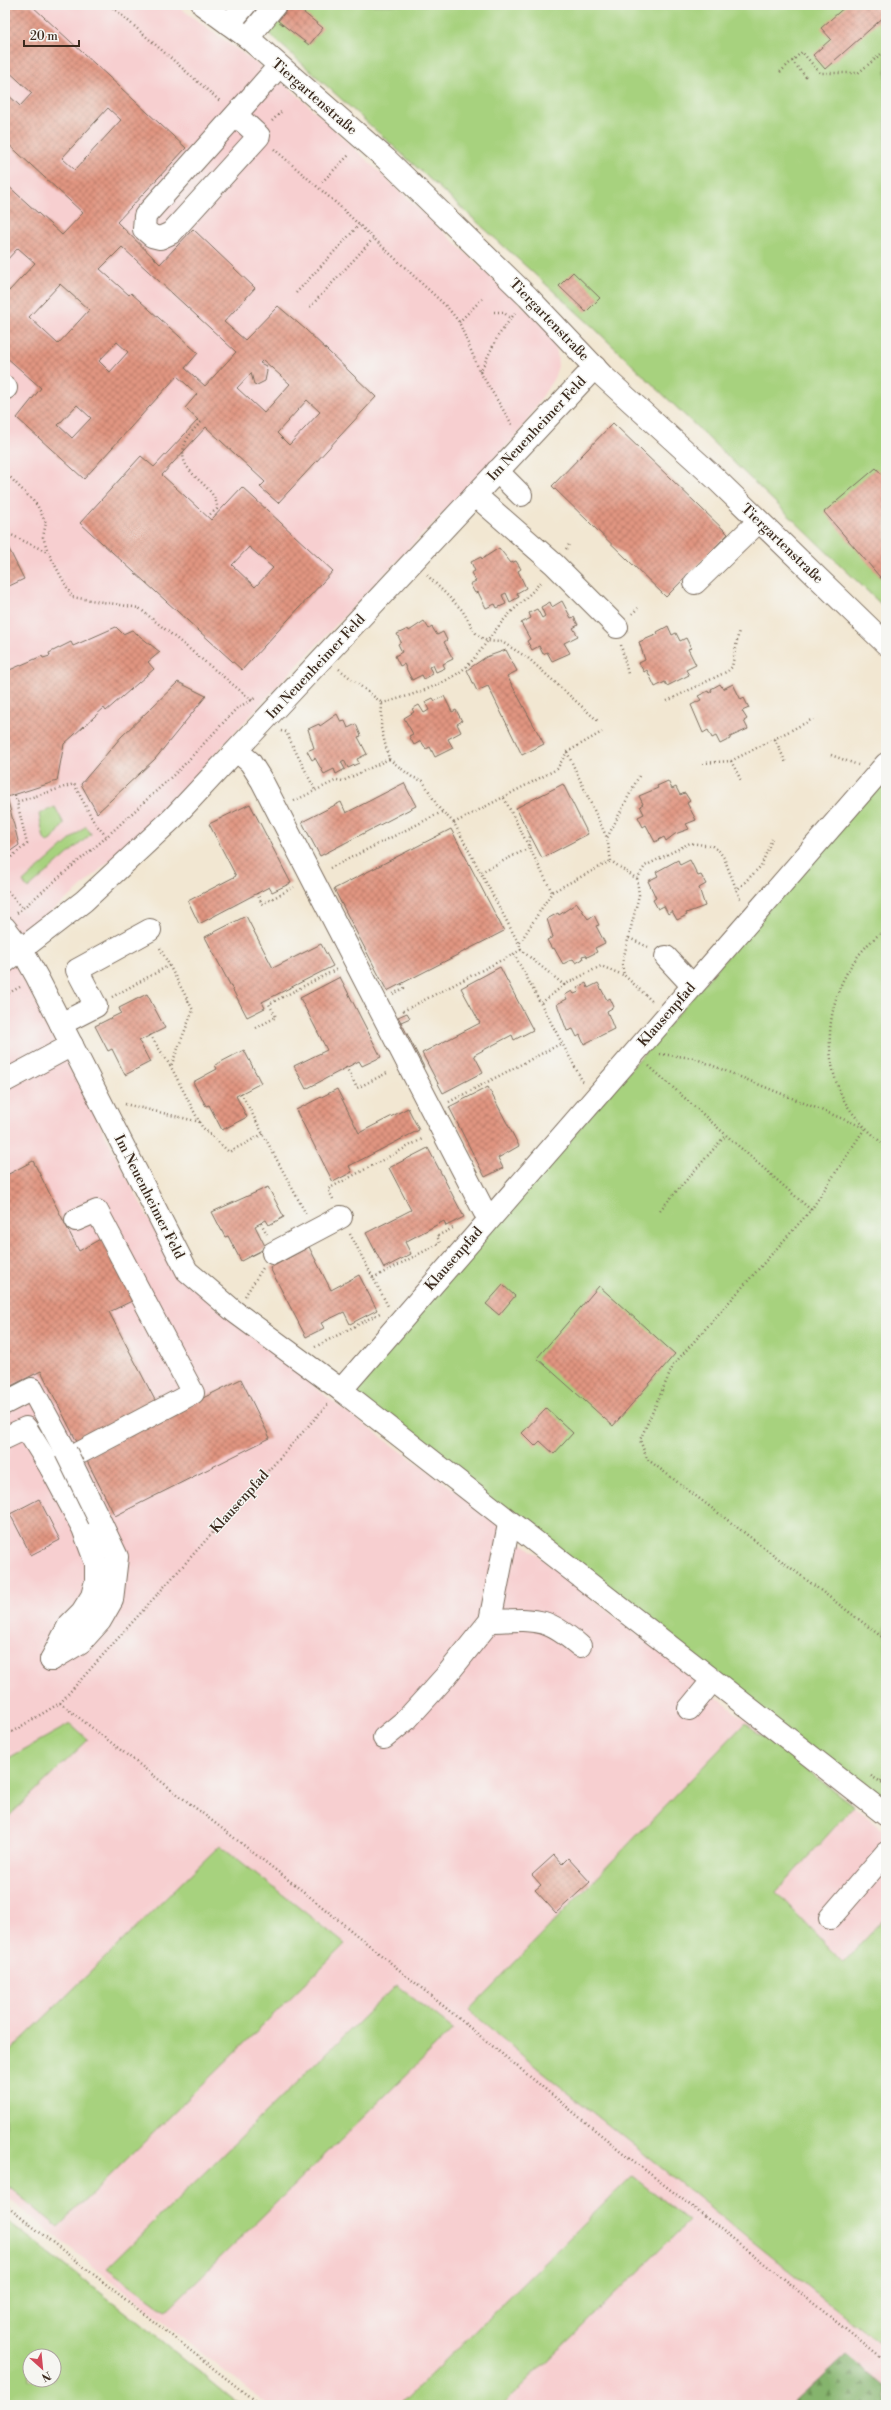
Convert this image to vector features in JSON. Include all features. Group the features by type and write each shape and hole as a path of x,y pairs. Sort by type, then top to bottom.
{"street":[{"name":"Tiergartenstraße","path":"203,5 248,38 363,140 528,297 595,367 716,479 758,522 886,644"},
{"path":"230,24 245,5"},
{"path":"248,38 275,5"},
{"path":"236,115 259,136 171,233 160,238 152,236 144,229 145,216 279,66"},
{"path":"173,186 195,206"},
{"name":"Im Neuenheimer Feld","path":"595,367 268,719 173,818 84,901 13,956 61,1024 187,1271 235,1312 340,1390 510,1524 886,1815"},
{"path":"497,471 521,495"},
{"path":"475,495 554,564 617,627"},
{"path":"695,583 758,522"},
{"path":"237,752 250,762 262,781 484,1211 491,1217"},
{"name":"Klausenpfad","path":"340,1390 394,1316 491,1217 881,769"},
{"path":"9,922 13,956"},
{"path":"61,1024 96,1006 77,970 150,930"},
{"path":"666,957 692,985"},
{"path":"5,1081 72,1045"},
{"path":"51,1468 192,1393 97,1211 76,1220"},
{"path":"271,1244 341,1217"},
{"path":"5,1403 32,1389 66,1452 117,1557 112,1600 100,1621 81,1642 51,1660 69,1625 82,1612 92,1596 96,1580 96,1563 83,1528 51,1468 26,1428 5,1438"},
{"path":"384,1738 407,1719 445,1677 490,1621 510,1524"},
{"path":"490,1621 546,1622 560,1628 580,1646"},
{"path":"689,1709 712,1681"},
{"path":"830,1918 886,1853"}],"path":[{"path":"110,5 236,115"},
{"path":"780,72 802,52 820,73 858,74 886,50"},
{"path":"792,61 806,77"},
{"path":"259,136 448,308 460,322 480,372 517,431 526,440"},
{"path":"322,182 363,140"},
{"path":"296,293 358,225"},
{"path":"310,307 373,239"},
{"path":"480,372 498,336 510,318 528,297"},
{"path":"460,322 482,299"},
{"path":"494,312 503,312 510,318"},
{"path":"201,422 186,441 183,454 187,467 195,478 215,497 217,509 208,516"},
{"path":"5,472 37,505 46,524 43,537 48,552 72,597 139,608 252,700 278,730 286,732 316,790 337,780 343,781 389,759"},
{"path":"5,532 48,552"},
{"path":"382,703 407,697 455,674 470,664 502,621 536,590 570,543"},
{"path":"425,573 462,610 477,635 487,641 502,642 528,658 599,722"},
{"path":"617,627 628,674"},
{"path":"667,701 728,671 732,667 739,630"},
{"path":"337,667 382,703"},
{"path":"9,922 180,768 237,708 261,694"},
{"path":"382,703 381,728 389,759 412,777 423,781 442,812 454,823 522,950 564,985"},
{"path":"703,763 731,761 813,719"},
{"path":"454,823 557,769 567,752 602,732"},
{"path":"775,739 786,763"},
{"path":"567,752 607,838 611,861 637,879"},
{"path":"831,755 869,769 881,769"},
{"path":"731,761 742,782"},
{"path":"607,838 623,804 637,784 639,776"},
{"path":"17,802 74,784 94,822 106,836"},
{"path":"5,862 27,844 15,794"},
{"path":"504,798 552,892"},
{"path":"257,893 262,904 312,877 442,812"},
{"path":"529,848 530,835"},
{"path":"736,891 761,866 772,839"},
{"path":"624,975 622,964 640,895 637,879 645,866 690,843 712,846 719,851 729,869 736,891 749,919"},
{"path":"481,872 529,848"},
{"path":"519,944 552,892 611,861"},
{"path":"5,888 23,908"},
{"path":"886,928 863,949 842,981 832,1014 829,1042 832,1069 846,1103 865,1128 886,1147"},
{"path":"150,930 193,1010 171,1067"},
{"path":"386,1020 522,950"},
{"path":"514,954 593,1100"},
{"path":"256,1028 276,1017 269,1004 354,960"},
{"path":"96,1006 170,965"},
{"path":"540,1004 564,985 601,966 624,975 667,1015"},
{"path":"387,997 404,988 402,984"},
{"path":"150,1035 171,1067 202,1127 229,1152 263,1134"},
{"path":"296,1358 394,1316 341,1217 328,1189 437,1119 562,1043"},
{"path":"635,1052 694,1058 865,1128"},
{"path":"635,1052 811,1210"},
{"path":"346,1068 357,1088 408,1062"},
{"path":"241,1093 307,1216 303,1218"},
{"path":"106,1111 125,1104 200,1122"},
{"path":"865,1128 811,1210 674,1364 640,1440 647,1459 886,1640"},
{"path":"660,1210 726,1135"},
{"path":"261,1223 271,1244"},
{"path":"373,1278 440,1243 437,1236 457,1226"},
{"name":"Klausenpfad","path":"5,1736 60,1703 340,1390"},
{"path":"60,1703 304,1892 622,2152 745,2248 886,2362"},
{"path":"881,1780 886,1774"},
{"path":"5,2205 260,2405"}],"shaded area":[{"path":"5,5 176,5 289,87 535,318 552,336 557,353 558,366 554,378 519,433 268,696 169,805 77,891 5,947"},
{"path":"5,956 20,971 179,1277 337,1405 470,1501 886,1832 886,2405 267,2405 5,2196"}],"green space":[{"path":"270,5 886,5 886,609 593,327 255,21"},
{"path":"886,773 886,1818 352,1392"},
{"path":"55,807 64,824 52,840 47,842 44,839 39,814"},
{"path":"86,826 91,834 28,889 23,882"},
{"path":"745,1723 854,1806 776,1892 843,1963 886,1917 886,2349 530,2062 469,2010"},
{"path":"70,1724 88,1740 5,1820 5,1760"},
{"path":"220,1845 345,1944 58,2227 5,2184 5,2056"},
{"path":"396,1985 453,2029 166,2311 107,2268"},
{"path":"632,2176 689,2221 503,2405 400,2405"},
{"path":"5,2219 132,2317 240,2405 5,2405"},
{"path":"846,2355 886,2388 886,2405 792,2405"}],"building":[{"path":"5,5 31,5 186,148 117,222 160,264 193,229 255,288 224,322 245,340 278,306 305,329 376,397 278,503 260,487 265,482 206,427 162,475 211,520 242,487 333,571 242,670 80,523 141,456 154,467 198,420 185,408 197,394 177,376 84,479 17,418 41,388 5,356 5,287 9,291 35,263 18,248 5,262 5,183 62,235 83,213 5,141 5,92 20,106 32,93 5,68","holes":["108,108 121,120 75,170 62,158","122,247 236,352 205,386 185,368 198,353 131,293 129,295 100,269","60,284 89,310 58,344 29,317","117,342 128,352 110,372 99,361","263,360 290,384 264,413 237,388 251,373 254,384 257,385 265,381 267,371 266,366 260,363","307,400 320,412 289,445 277,433","77,405 91,418 72,438 58,425","249,547 273,568 255,587 232,565"]},
{"path":"291,5 294,5 323,28 309,45 278,21"},
{"path":"847,5 886,5 886,15 825,69 813,55 831,39 821,28"},
{"path":"573,272 600,298 586,312 559,286"},
{"path":"613,423 728,534 666,597 552,486"},
{"path":"876,468 886,479 886,584 824,512"},
{"path":"7,545 24,579 5,588 5,546"},
{"path":"499,548 511,563 516,561 521,569 518,571 526,588 517,593 519,597 510,602 506,593 502,595 506,604 497,608 495,604 486,608 478,592 475,593 470,584 476,581 471,573 475,571 471,562 481,557 482,559"},
{"path":"562,601 571,618 574,617 578,625 573,628 578,636 564,643 570,653 552,661 547,652 543,654 539,646 532,650 527,641 530,639 521,623 531,618 529,613 537,609 542,618 545,616 541,607 550,602 552,607"},
{"path":"424,621 429,629 432,627 437,635 443,632 447,640 444,642 453,659 443,664 445,668 436,672 433,665 429,667 433,674 424,679 422,675 412,680 404,664 400,666 395,656 402,652 398,644 401,642 397,634 408,629 409,631"},
{"path":"668,626 672,635 676,633 680,641 686,638 691,648 688,649 696,665 686,670 689,675 667,686 665,682 655,687 647,670 644,672 639,663 645,660 639,642 658,634 657,632"},
{"path":"116,627 123,634 132,630 160,652 148,662 154,669 106,711 104,708 64,744 57,781 7,797 19,845 5,855 5,672 42,656 43,658 50,656 49,653 71,642 73,646"},
{"path":"506,650 517,671 507,676 544,744 522,755 488,686 477,691 467,670 486,657"},
{"path":"178,682 206,696 155,759 97,813 81,784 121,737"},
{"path":"720,684 723,689 733,684 741,700 744,698 749,708 742,711 747,719 744,721 748,729 730,737 730,739 720,744 716,736 712,738 708,730 703,733 691,705 701,700 698,696 708,691 709,693 712,691 711,689"},
{"path":"444,696 452,712 456,710 462,721 457,724 461,732 448,739 453,748 435,757 430,747 426,749 421,741 414,745 409,736 413,734 404,718 414,712 412,709 419,705 424,713 429,710 425,702 433,698 435,701"},
{"path":"337,714 341,722 345,721 348,728 356,724 361,736 358,737 367,754 357,759 359,763 348,768 344,760 341,762 345,769 336,774 334,769 324,774 315,758 312,760 307,751 314,748 308,729 319,724 320,726"},
{"path":"668,781 672,789 676,787 680,795 685,793 690,801 687,803 696,820 686,824 689,829 675,834 666,841 664,837 655,842 646,825 643,827 638,817 644,814 640,806 643,804 639,796 658,788 657,786"},
{"path":"404,783 416,806 320,856 302,822 341,802 346,813"},
{"path":"563,784 588,834 542,858 516,808"},
{"path":"250,804 291,883 272,892 269,887 199,924 188,901 236,876 209,824"},
{"path":"451,829 504,931 387,991 334,889"},
{"path":"678,860 680,865 690,860 698,876 701,875 706,884 699,888 705,906 686,913 687,915 677,920 672,911 668,914 664,906 658,909 653,900 656,898 648,881 658,876 656,872"},
{"path":"577,903 588,919 594,915 599,925 596,926 605,943 595,948 597,952 587,957 586,955 582,956 583,959 576,963 573,959 563,964 554,948 552,949 547,940 553,937 547,919 558,913 559,915"},
{"path":"246,916 273,968 321,944 333,966 262,1002 265,1008 247,1017 205,937"},
{"path":"500,967 533,1030 514,1040 512,1035 474,1055 483,1072 443,1093 422,1053 480,1023 461,988"},
{"path":"340,977 381,1057 362,1066 359,1061 306,1089 294,1066 327,1050 300,998"},
{"path":"586,983 588,988 598,983 607,1000 610,998 614,1007 607,1011 614,1029 584,1044 580,1035 577,1037 573,1029 567,1031 557,1004 567,999 565,995 572,991 574,994 579,992 577,988"},
{"path":"147,994 165,1028 139,1041 150,1062 125,1075 112,1049 108,1051 95,1026 121,1013 119,1008"},
{"path":"407,1013 410,1018 401,1022 398,1017"},
{"path":"401,1022 424,1067 419,1069 396,1025"},
{"path":"244,1050 261,1083 236,1096 247,1117 222,1130 209,1105 206,1106 193,1082 217,1069 215,1065"},
{"path":"488,1087 519,1146 498,1158 503,1168 485,1177 449,1107"},
{"path":"337,1089 359,1133 408,1108 419,1130 349,1166 352,1172 333,1182 296,1110"},
{"path":"428,1148 464,1217 446,1226 444,1221 405,1242 411,1254 384,1268 366,1233 411,1210 389,1168"},
{"path":"33,1161 79,1251 102,1238 134,1300 109,1312 156,1402 78,1444 41,1371 5,1389 5,1176"},
{"path":"268,1187 284,1217 269,1225 266,1220 255,1226 266,1248 241,1261 228,1236 225,1237 212,1212"},
{"path":"309,1247 331,1290 359,1275 377,1310 350,1324 344,1312 321,1323 324,1328 306,1337 270,1268"},
{"path":"503,1285 515,1296 499,1315 486,1304"},
{"path":"599,1286 675,1354 613,1426 537,1358"},
{"path":"241,1379 270,1438 115,1516 85,1457"},
{"path":"546,1408 573,1433 554,1454 540,1441 535,1446 522,1433"},
{"path":"39,1499 60,1540 31,1555 10,1514"},
{"path":"554,1855 562,1864 568,1858 590,1882 556,1913 535,1890 541,1885 532,1875"}]}
